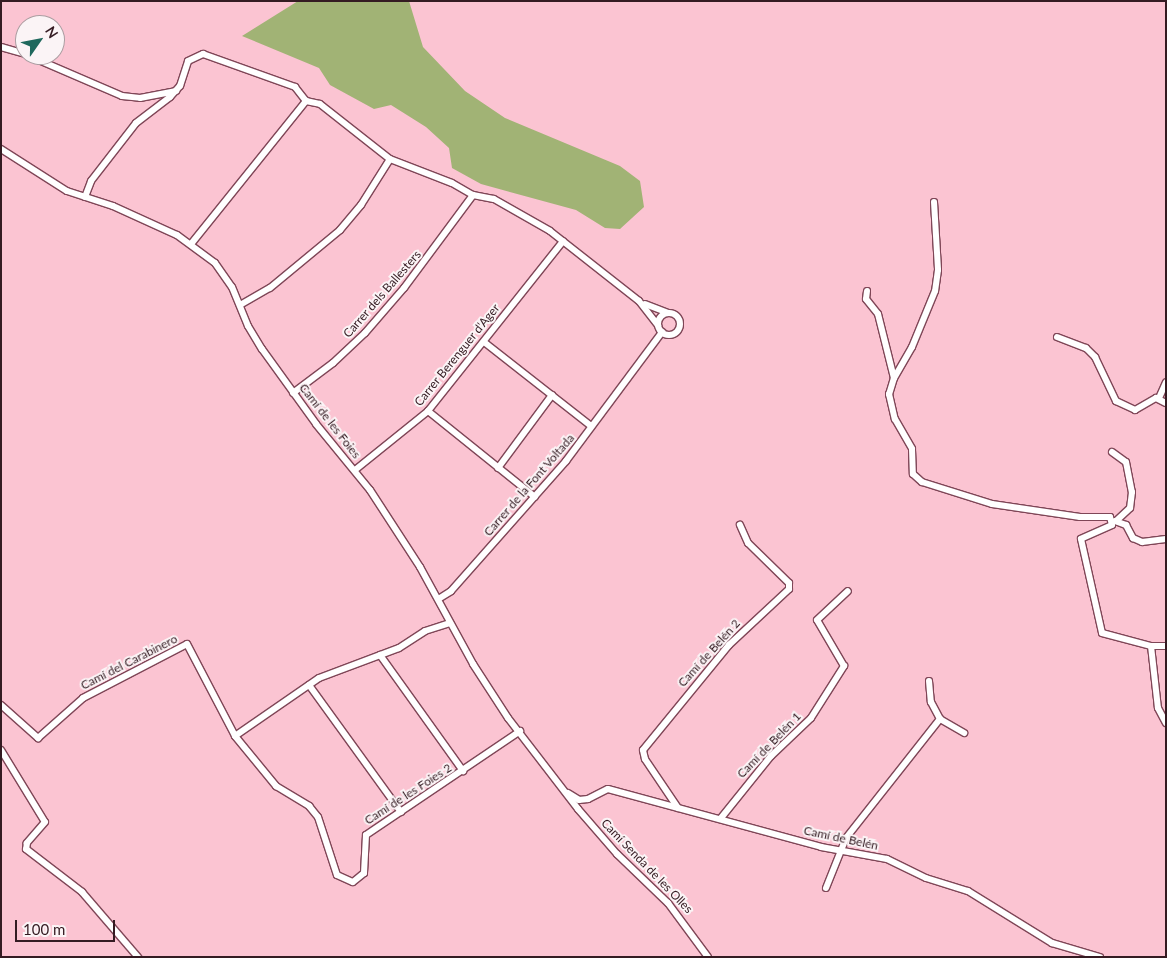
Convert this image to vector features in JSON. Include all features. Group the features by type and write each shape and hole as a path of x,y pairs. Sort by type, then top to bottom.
{"street":[{"path":"1,47 15,51"},
{"path":"85,197 91,181 136,123 161,106 176,92 188,61 204,54 295,87 306,101 320,104 390,159 452,183 473,195 494,199 563,242 639,301 662,332 669,335 678,329 678,318 639,301"},
{"path":"49,65 98,88 129,98 176,92"},
{"path":"191,244 306,101"},
{"name":"Camí de les Foies","path":"1,149 61,188 159,226 191,244 222,271 240,305 248,326 293,393 355,470 440,598 449,623 520,731 566,793"},
{"path":"240,305 270,288 340,230 361,205 390,159"},
{"name":"Carrer dels Ballesters","path":"293,393 333,363 365,333 404,288 473,195"},
{"path":"934,202 938,270 935,291 912,347 894,378 890,403 895,419 910,442 913,474 922,482 992,504 1080,517 1106,516 1126,525 1133,538 1142,542 1166,539"},
{"name":"Carrer Berenguer d'Ager","path":"355,470 428,411 563,242"},
{"path":"867,291 866,299 878,314 894,378"},
{"path":"658,325 660,318 669,313"},
{"name":"Carrer de la Font Voltada","path":"440,598 452,591 535,497 589,432 590,425 662,332"},
{"path":"1058,337 1086,348 1095,357 1116,401 1135,410 1159,398 1166,382"},
{"path":"484,342 590,425"},
{"path":"498,468 552,395"},
{"path":"1159,398 1166,403"},
{"path":"428,411 535,497"},
{"path":"1112,452 1126,462 1132,492 1130,508 1112,525 1081,539 1100,626 1102,633 1151,646 1166,646"},
{"name":"Camí de Belén 2","path":"678,808 645,758 643,750 729,645 789,589 789,583 748,543 740,525"},
{"name":"Camí de Belén 1","path":"721,818 770,756 810,718 844,666 817,620 848,591"},
{"path":"236,736 318,678 380,655 425,631 449,623"},
{"name":"Camí del Carabinero","path":"1,705 38,738 83,698 187,644 236,736"},
{"path":"1151,646 1158,708 1166,723"},
{"path":"380,655 464,771"},
{"path":"929,681 931,702 940,719 964,733"},
{"path":"309,685 401,812"},
{"path":"826,888 837,864 839,851 940,719"},
{"name":"Camí de les Foies 2","path":"236,736 276,786 309,806 318,817 332,865 346,882 359,880 364,873 366,835 464,771 520,731"},
{"path":"1,750 45,822 27,843 26,850 82,892 138,957"},
{"name":"Camí de Belén","path":"566,793 579,800 588,799 608,789 839,851 887,860 926,878 968,891 1052,943 1100,957"},
{"name":"Camí Senda de les Olles","path":"566,793 616,854 668,902 708,957"}],"green space":[{"path":"298,1 409,1 423,47 465,91 505,118 620,166 640,181 644,207 620,229 605,228 576,210 481,184 452,168 449,148 426,127 391,105 374,109 330,85 319,68 242,36"}]}
